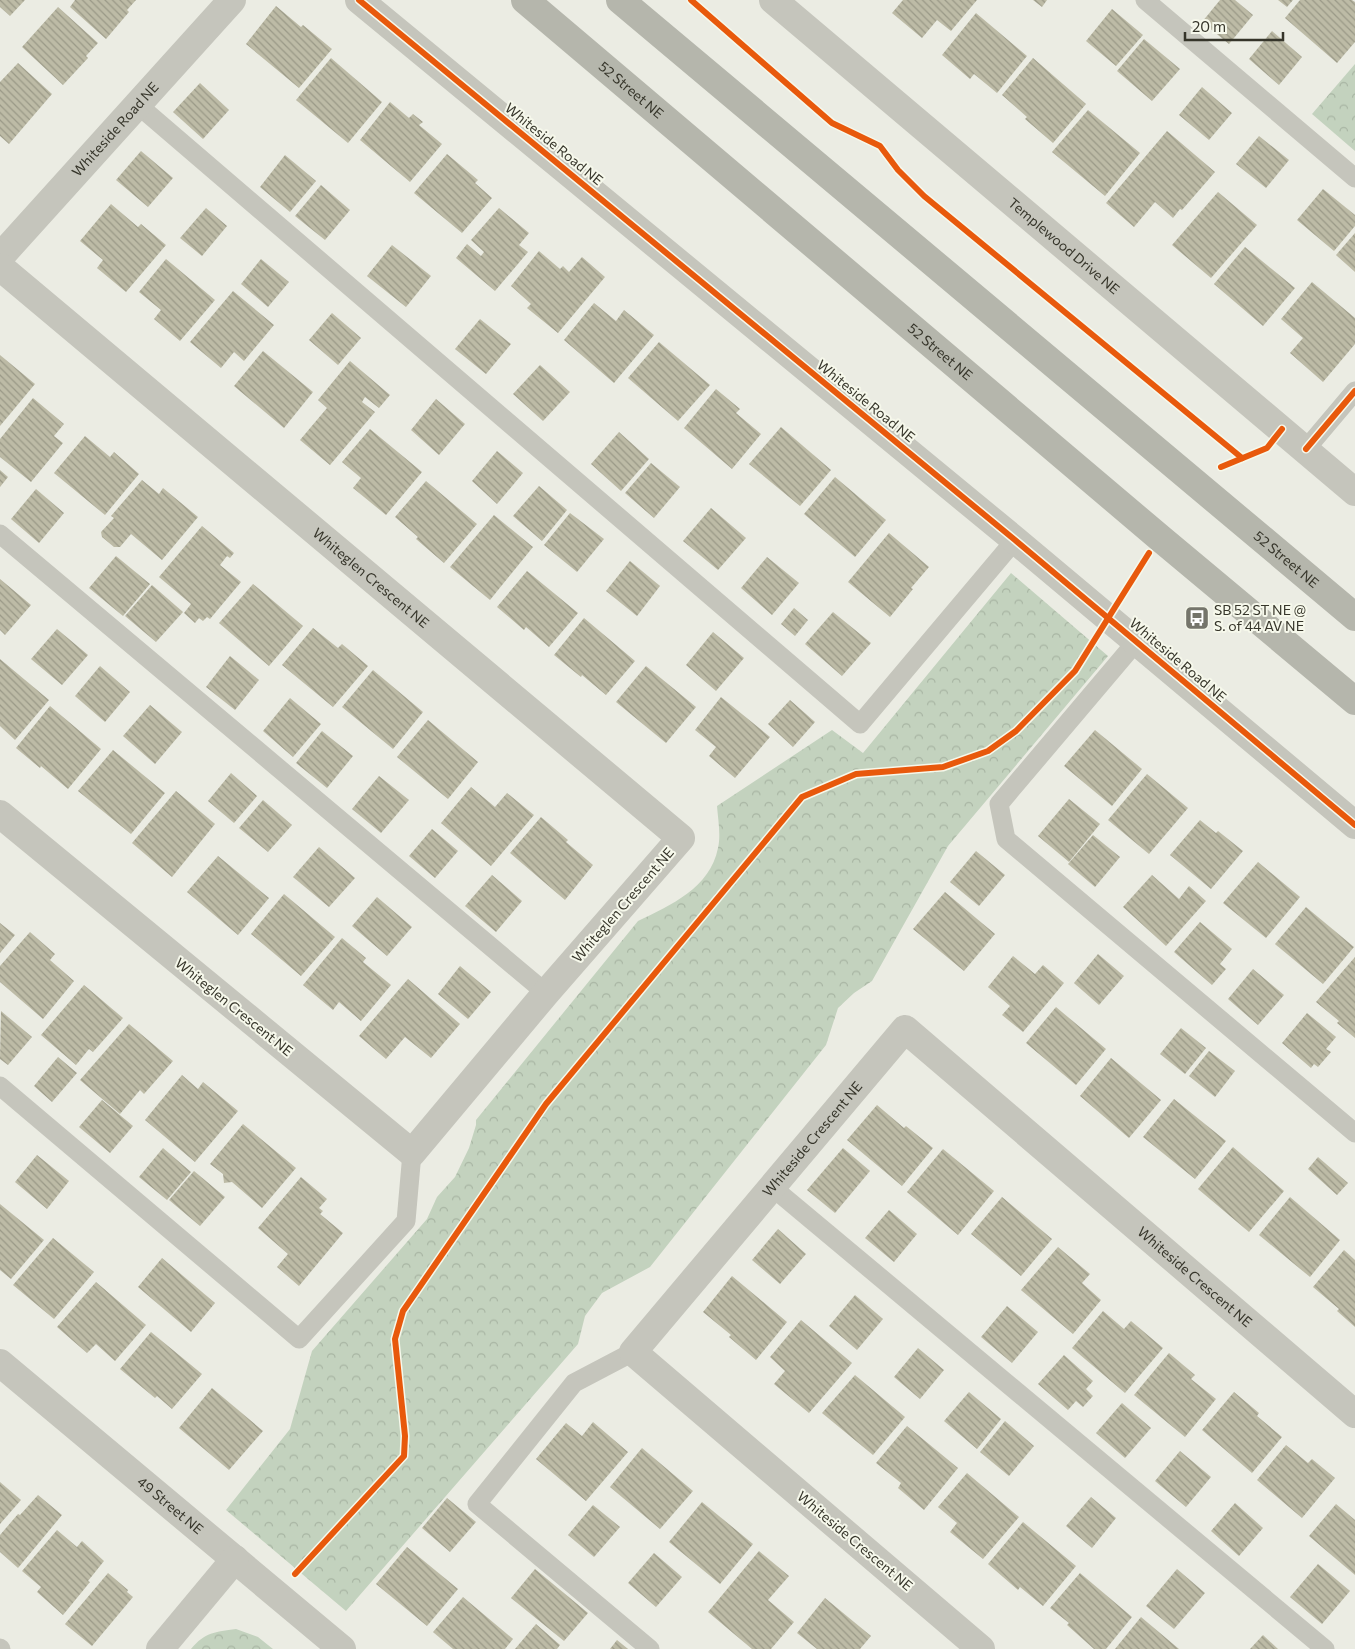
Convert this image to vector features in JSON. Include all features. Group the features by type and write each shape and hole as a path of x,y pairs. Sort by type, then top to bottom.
{"main road":[{"name":"52 Street NE","path":"525,0 1355,702"},
{"name":"52 Street NE","path":"620,0 1355,617"}],"street":[{"name":"Whiteside Road NE","path":"0,257 232,0"},
{"name":"Whiteside Road NE","path":"359,0 1015,540 1355,825"},
{"name":"Templewood Drive NE","path":"773,0 1355,492"},
{"name":"Whiteglen Crescent NE","path":"0,267 681,838 546,993 412,1153 0,814"},
{"name":"Whiteside Crescent NE","path":"982,1649 633,1352 905,1029 1355,1414"},
{"name":"49 Street NE","path":"0,1362 342,1649"},
{"path":"160,1649 234,1559"}],"lane":[{"path":"1145,0 1355,178"},
{"path":"138,105 860,724 1015,540"},
{"path":"1306,449 1355,391"},
{"path":"0,534 546,993"},
{"path":"1136,642 999,804 1006,839 1355,1133"},
{"path":"0,1086 299,1339 406,1220 412,1153"},
{"path":"772,1187 1325,1649"},
{"path":"633,1352 574,1384 477,1504 650,1649"}],"green space":[{"path":"1355,64 1355,151 1312,114"},
{"path":"1011,573 1108,656 948,846 872,981 854,993 838,1008 826,1045 650,1267 602,1293 585,1316 578,1344 346,1611 226,1510 290,1429 312,1351 427,1219 437,1197 455,1177 469,1148 476,1120 638,921 687,894 707,874 714,862 719,843 717,806 832,730 863,753"},
{"path":"236,1629 258,1637 273,1649 191,1649 206,1636"}],"building":[{"path":"0,0 25,0 10,16 0,7"},
{"path":"75,0 136,0 127,10 129,12 106,39 70,7"},
{"path":"903,0 977,0 951,31 937,20 922,38 892,13"},
{"path":"1033,0 1047,0 1042,7"},
{"path":"1220,0 1235,0 1253,15 1229,44 1202,22"},
{"path":"1278,0 1293,0 1287,7"},
{"path":"1300,0 1352,0 1355,2 1355,42 1337,63 1285,18"},
{"path":"276,6 332,49 299,88 246,44"},
{"path":"58,7 98,43 86,56 88,58 63,85 22,47"},
{"path":"1112,9 1143,35 1116,66 1086,41"},
{"path":"976,13 1027,56 997,93 974,74 970,79 942,55"},
{"path":"1272,31 1302,57 1279,85 1249,59"},
{"path":"1144,39 1180,69 1152,101 1117,71"},
{"path":"331,58 382,102 348,143 296,100"},
{"path":"1033,58 1086,104 1053,143 1025,119 1027,117 1002,95"},
{"path":"18,63 52,94 9,144 0,136 0,82"},
{"path":"200,83 229,110 203,139 173,112"},
{"path":"1202,87 1232,113 1209,140 1179,115"},
{"path":"390,102 409,118 413,114 423,122 419,125 442,144 410,182 360,140"},
{"path":"1088,110 1140,153 1105,196 1052,152"},
{"path":"1167,131 1215,172 1173,218 1155,202 1134,227 1106,203"},
{"path":"1259,136 1289,160 1266,188 1236,164"},
{"path":"141,151 173,178 148,207 116,180"},
{"path":"447,154 478,180 475,183 492,198 462,233 414,193"},
{"path":"285,155 316,181 290,212 260,187"},
{"path":"321,185 350,210 325,240 295,216"},
{"path":"1323,189 1355,215 1355,226 1334,251 1297,220"},
{"path":"1218,192 1257,225 1211,278 1172,245"},
{"path":"111,204 138,227 141,224 166,245 126,292 97,268 103,260 80,241"},
{"path":"206,208 227,226 202,256 180,238"},
{"path":"499,208 529,233 519,245 528,252 495,291 456,258 467,244 481,256 484,252 471,240"},
{"path":"1355,233 1355,272 1336,255"},
{"path":"392,245 431,276 406,307 367,276"},
{"path":"1245,247 1295,288 1263,326 1214,284"},
{"path":"539,251 560,269 563,266 569,272 582,257 605,277 558,333 527,308 531,304 511,286"},
{"path":"166,259 215,300 180,341 154,319 161,310 139,292"},
{"path":"261,259 289,282 268,307 241,284"},
{"path":"1312,282 1355,318 1355,344 1323,382 1290,353 1303,338 1281,319"},
{"path":"233,291 274,325 244,361 234,352 221,368 190,342"},
{"path":"594,303 616,321 624,310 654,335 614,383 564,340"},
{"path":"332,313 361,338 338,365 309,340"},
{"path":"480,319 511,344 486,374 455,349"},
{"path":"659,342 710,385 678,421 628,378"},
{"path":"263,351 313,392 284,428 234,386"},
{"path":"0,355 35,384 0,426"},
{"path":"350,361 390,395 379,408 365,397 362,402 375,412 330,465 300,440 327,408 318,400"},
{"path":"540,365 570,392 543,421 513,394"},
{"path":"716,389 740,409 736,413 761,434 732,469 684,428"},
{"path":"33,398 64,424 54,436 63,443 31,482 0,457 0,439"},
{"path":"436,399 465,424 439,455 411,430"},
{"path":"781,427 831,470 800,506 749,464"},
{"path":"370,429 422,472 386,515 353,488 361,478 342,462"},
{"path":"619,432 649,459 621,491 591,464"},
{"path":"85,436 110,457 114,452 139,474 105,515 54,473"},
{"path":"497,451 523,473 497,504 472,481"},
{"path":"651,463 680,487 654,518 625,493"},
{"path":"0,470 8,477 0,487"},
{"path":"835,477 886,520 855,557 804,514"},
{"path":"142,480 159,494 163,488 198,517 162,560 131,534 120,547 114,547 102,537 101,532 114,518 111,516"},
{"path":"426,481 477,524 444,563 416,539 418,537 395,517"},
{"path":"539,486 567,510 542,541 513,516"},
{"path":"36,489 64,513 39,543 11,519"},
{"path":"711,508 746,538 718,570 683,541"},
{"path":"570,513 604,539 577,572 544,545"},
{"path":"494,515 533,547 490,600 450,567"},
{"path":"202,526 234,553 230,558 227,556 220,565 241,582 210,619 207,617 203,621 199,618 195,623 184,613 191,604 159,577"},
{"path":"889,533 929,567 890,617 848,582"},
{"path":"116,556 150,584 123,616 89,588"},
{"path":"767,557 799,583 772,615 741,588"},
{"path":"630,561 660,586 637,616 606,591"},
{"path":"527,571 578,613 549,647 526,627 524,630 497,607"},
{"path":"0,579 31,605 5,635 0,630"},
{"path":"253,584 303,626 269,666 219,623"},
{"path":"152,585 183,612 156,642 125,616"},
{"path":"794,608 808,620 795,636 781,624"},
{"path":"833,612 871,643 842,676 805,644"},
{"path":"584,618 635,661 606,695 554,655"},
{"path":"313,628 338,648 342,644 368,666 333,707 282,665"},
{"path":"57,629 88,655 62,685 31,659"},
{"path":"713,632 744,658 716,691 686,665"},
{"path":"230,656 259,680 235,710 206,687"},
{"path":"0,659 49,700 15,740 0,726"},
{"path":"100,666 130,692 105,722 75,696"},
{"path":"646,666 696,707 666,743 616,702"},
{"path":"373,670 423,712 393,749 342,707"},
{"path":"721,697 770,737 735,778 709,756 716,747 695,730"},
{"path":"290,698 321,724 293,757 263,731"},
{"path":"790,700 815,722 793,747 768,724"},
{"path":"150,705 182,732 155,764 123,736"},
{"path":"50,706 101,749 68,789 16,748"},
{"path":"428,720 478,762 448,799 397,757"},
{"path":"1095,730 1142,769 1112,806 1064,766"},
{"path":"322,731 353,756 327,788 296,763"},
{"path":"113,750 165,793 131,834 78,791"},
{"path":"231,773 257,796 234,823 208,801"},
{"path":"1147,774 1188,808 1149,854 1108,820"},
{"path":"379,776 409,800 381,833 352,809"},
{"path":"471,787 495,807 507,793 534,815 491,866 441,823"},
{"path":"176,791 215,824 172,877 132,843"},
{"path":"1069,799 1100,824 1069,862 1038,836"},
{"path":"263,800 292,825 268,852 239,828"},
{"path":"541,817 593,865 565,900 510,853"},
{"path":"1200,820 1216,833 1218,831 1243,851 1211,889 1170,855"},
{"path":"432,829 458,851 435,878 409,856"},
{"path":"1093,835 1120,857 1095,887 1068,864"},
{"path":"319,847 355,878 329,907 293,877"},
{"path":"976,851 1005,875 979,906 950,882"},
{"path":"218,856 269,898 238,935 187,892"},
{"path":"1258,862 1300,897 1266,938 1223,903"},
{"path":"492,875 522,901 496,932 465,906"},
{"path":"1152,875 1179,899 1189,886 1206,901 1166,946 1123,907"},
{"path":"945,892 995,934 964,971 913,929"},
{"path":"284,894 335,937 301,976 251,934"},
{"path":"377,897 412,927 387,956 352,926"},
{"path":"1306,907 1354,947 1323,984 1275,944"},
{"path":"1200,922 1232,949 1220,964 1226,969 1212,985 1174,952"},
{"path":"0,923 15,935 0,953"},
{"path":"30,932 55,954 50,960 74,981 43,1019 0,982 0,966"},
{"path":"342,938 366,958 363,962 391,985 361,1021 339,1002 333,1010 303,985"},
{"path":"1098,954 1124,976 1099,1005 1074,983"},
{"path":"1013,956 1035,974 1043,965 1064,983 1023,1032 1002,1015 1010,1006 988,987"},
{"path":"1355,957 1355,1038 1337,1023 1339,1021 1316,1002"},
{"path":"460,966 491,992 468,1019 438,994"},
{"path":"1253,969 1284,995 1258,1025 1228,999"},
{"path":"408,979 460,1024 431,1058 405,1037 386,1059 359,1036"},
{"path":"84,985 123,1018 93,1052 89,1049 76,1065 41,1035"},
{"path":"1056,1007 1106,1049 1076,1085 1026,1043"},
{"path":"1,1011 32,1037 8,1065 0,1059"},
{"path":"1307,1013 1336,1037 1326,1049 1331,1052 1318,1067 1314,1064 1311,1068 1282,1043"},
{"path":"129,1024 173,1061 144,1094 140,1090 120,1114 80,1080"},
{"path":"1181,1028 1206,1048 1185,1074 1160,1054"},
{"path":"1209,1051 1235,1071 1215,1097 1189,1076"},
{"path":"58,1057 77,1073 52,1102 34,1086"},
{"path":"1111,1058 1161,1100 1129,1138 1080,1096"},
{"path":"182,1075 198,1089 203,1082 238,1111 195,1162 145,1120"},
{"path":"1174,1099 1226,1141 1195,1179 1143,1137"},
{"path":"102,1100 133,1126 110,1153 79,1127"},
{"path":"877,1105 904,1128 906,1126 933,1148 902,1186 847,1140"},
{"path":"243,1124 296,1168 262,1208 232,1182 224,1183 223,1174 210,1164"},
{"path":"1233,1147 1284,1191 1249,1232 1198,1189"},
{"path":"163,1148 191,1172 167,1200 139,1177"},
{"path":"843,1148 870,1171 835,1213 807,1190"},
{"path":"943,1149 994,1191 958,1235 907,1192"},
{"path":"37,1155 69,1181 47,1209 15,1182"},
{"path":"1318,1157 1348,1183 1337,1195 1308,1169"},
{"path":"194,1171 225,1197 200,1226 169,1200"},
{"path":"301,1177 327,1199 319,1208 323,1211 320,1214 343,1233 299,1286 277,1267 288,1254 258,1228"},
{"path":"1002,1197 1052,1239 1021,1276 971,1234"},
{"path":"1290,1197 1340,1240 1310,1277 1259,1235"},
{"path":"0,1204 44,1240 11,1279 0,1270"},
{"path":"889,1210 917,1234 894,1262 865,1238"},
{"path":"778,1229 806,1254 780,1284 752,1260"},
{"path":"53,1238 94,1272 54,1319 13,1285"},
{"path":"1058,1247 1090,1274 1082,1283 1101,1300 1073,1334 1021,1290"},
{"path":"1344,1250 1355,1260 1355,1327 1337,1311 1339,1309 1313,1287"},
{"path":"162,1258 215,1303 191,1332 138,1287"},
{"path":"732,1276 787,1322 756,1360 729,1337 731,1335 703,1312"},
{"path":"96,1282 146,1325 115,1361 96,1344 87,1353 57,1327"},
{"path":"855,1295 883,1319 857,1350 829,1326"},
{"path":"1007,1306 1038,1332 1012,1363 981,1337"},
{"path":"1103,1311 1124,1329 1131,1321 1163,1348 1125,1393 1072,1348"},
{"path":"801,1320 852,1363 809,1413 774,1384 785,1371 770,1357"},
{"path":"151,1332 202,1374 172,1409 157,1396 155,1398 120,1369"},
{"path":"918,1348 944,1370 920,1399 894,1377"},
{"path":"1169,1353 1195,1375 1191,1379 1216,1399 1185,1437 1134,1395"},
{"path":"1064,1355 1093,1381 1086,1389 1093,1396 1083,1407 1076,1401 1068,1410 1038,1384"},
{"path":"855,1375 905,1417 873,1455 822,1413"},
{"path":"212,1388 263,1431 229,1470 179,1428"},
{"path":"969,1392 1001,1419 977,1449 944,1421"},
{"path":"1234,1392 1259,1413 1257,1416 1282,1437 1252,1473 1202,1430"},
{"path":"1122,1403 1151,1428 1125,1458 1096,1433"},
{"path":"1005,1421 1034,1446 1009,1476 980,1452"},
{"path":"593,1422 628,1452 586,1501 536,1459 566,1423 582,1436"},
{"path":"907,1426 958,1468 924,1510 898,1488 901,1483 876,1463"},
{"path":"1286,1445 1308,1463 1312,1459 1335,1478 1302,1518 1257,1480"},
{"path":"642,1448 693,1491 660,1529 610,1487"},
{"path":"1180,1451 1211,1477 1186,1507 1155,1481"},
{"path":"967,1473 1019,1517 983,1559 950,1532 957,1523 938,1507"},
{"path":"0,1482 21,1500 0,1524"},
{"path":"38,1495 62,1515 18,1568 0,1552 0,1535"},
{"path":"1091,1497 1116,1518 1092,1548 1066,1526"},
{"path":"447,1498 476,1522 450,1552 422,1528"},
{"path":"702,1502 753,1544 720,1584 669,1542"},
{"path":"1235,1503 1263,1528 1239,1556 1211,1531"},
{"path":"1336,1504 1355,1520 1355,1575 1309,1536"},
{"path":"593,1505 620,1527 594,1557 568,1535"},
{"path":"1023,1522 1076,1566 1043,1606 1020,1587 1018,1590 988,1564"},
{"path":"57,1530 77,1547 82,1541 104,1561 88,1581 90,1582 63,1615 37,1592 41,1587 22,1571"},
{"path":"407,1547 458,1589 427,1626 376,1584"},
{"path":"759,1551 789,1576 768,1600 794,1622 771,1649 752,1649 708,1612"},
{"path":"654,1553 682,1577 656,1607 628,1583"},
{"path":"1318,1564 1350,1591 1322,1624 1290,1597"},
{"path":"535,1569 588,1613 564,1641 511,1598"},
{"path":"1177,1569 1205,1593 1174,1629 1146,1606"},
{"path":"108,1573 128,1590 127,1592 133,1597 92,1646 65,1624"},
{"path":"1080,1573 1132,1617 1106,1649 1094,1649 1067,1625 1069,1623 1050,1608"},
{"path":"463,1597 513,1639 505,1649 453,1649 433,1632"},
{"path":"825,1598 871,1636 860,1649 817,1649 797,1633"},
{"path":"1141,1617 1179,1649 1115,1649"},
{"path":"536,1624 560,1645 557,1649 515,1649"},
{"path":"1263,1635 1278,1649 1250,1649"},
{"path":"617,1640 628,1649 610,1649"}],"cycle path":[{"path":"359,0 1015,540 1355,825"},
{"path":"691,0 832,123 880,146 898,170 924,196 1242,458"},
{"path":"1306,449 1355,391"},
{"path":"1221,467 1267,448 1282,429"},
{"path":"295,1574 404,1456 405,1436 395,1339 403,1311 546,1104 802,797 856,774 943,767 988,751 1016,731 1075,671 1149,553"}],"place":[{"name":"SB 52 ST NE @ S. of 44 AV NE","path":"1197,618"}]}
